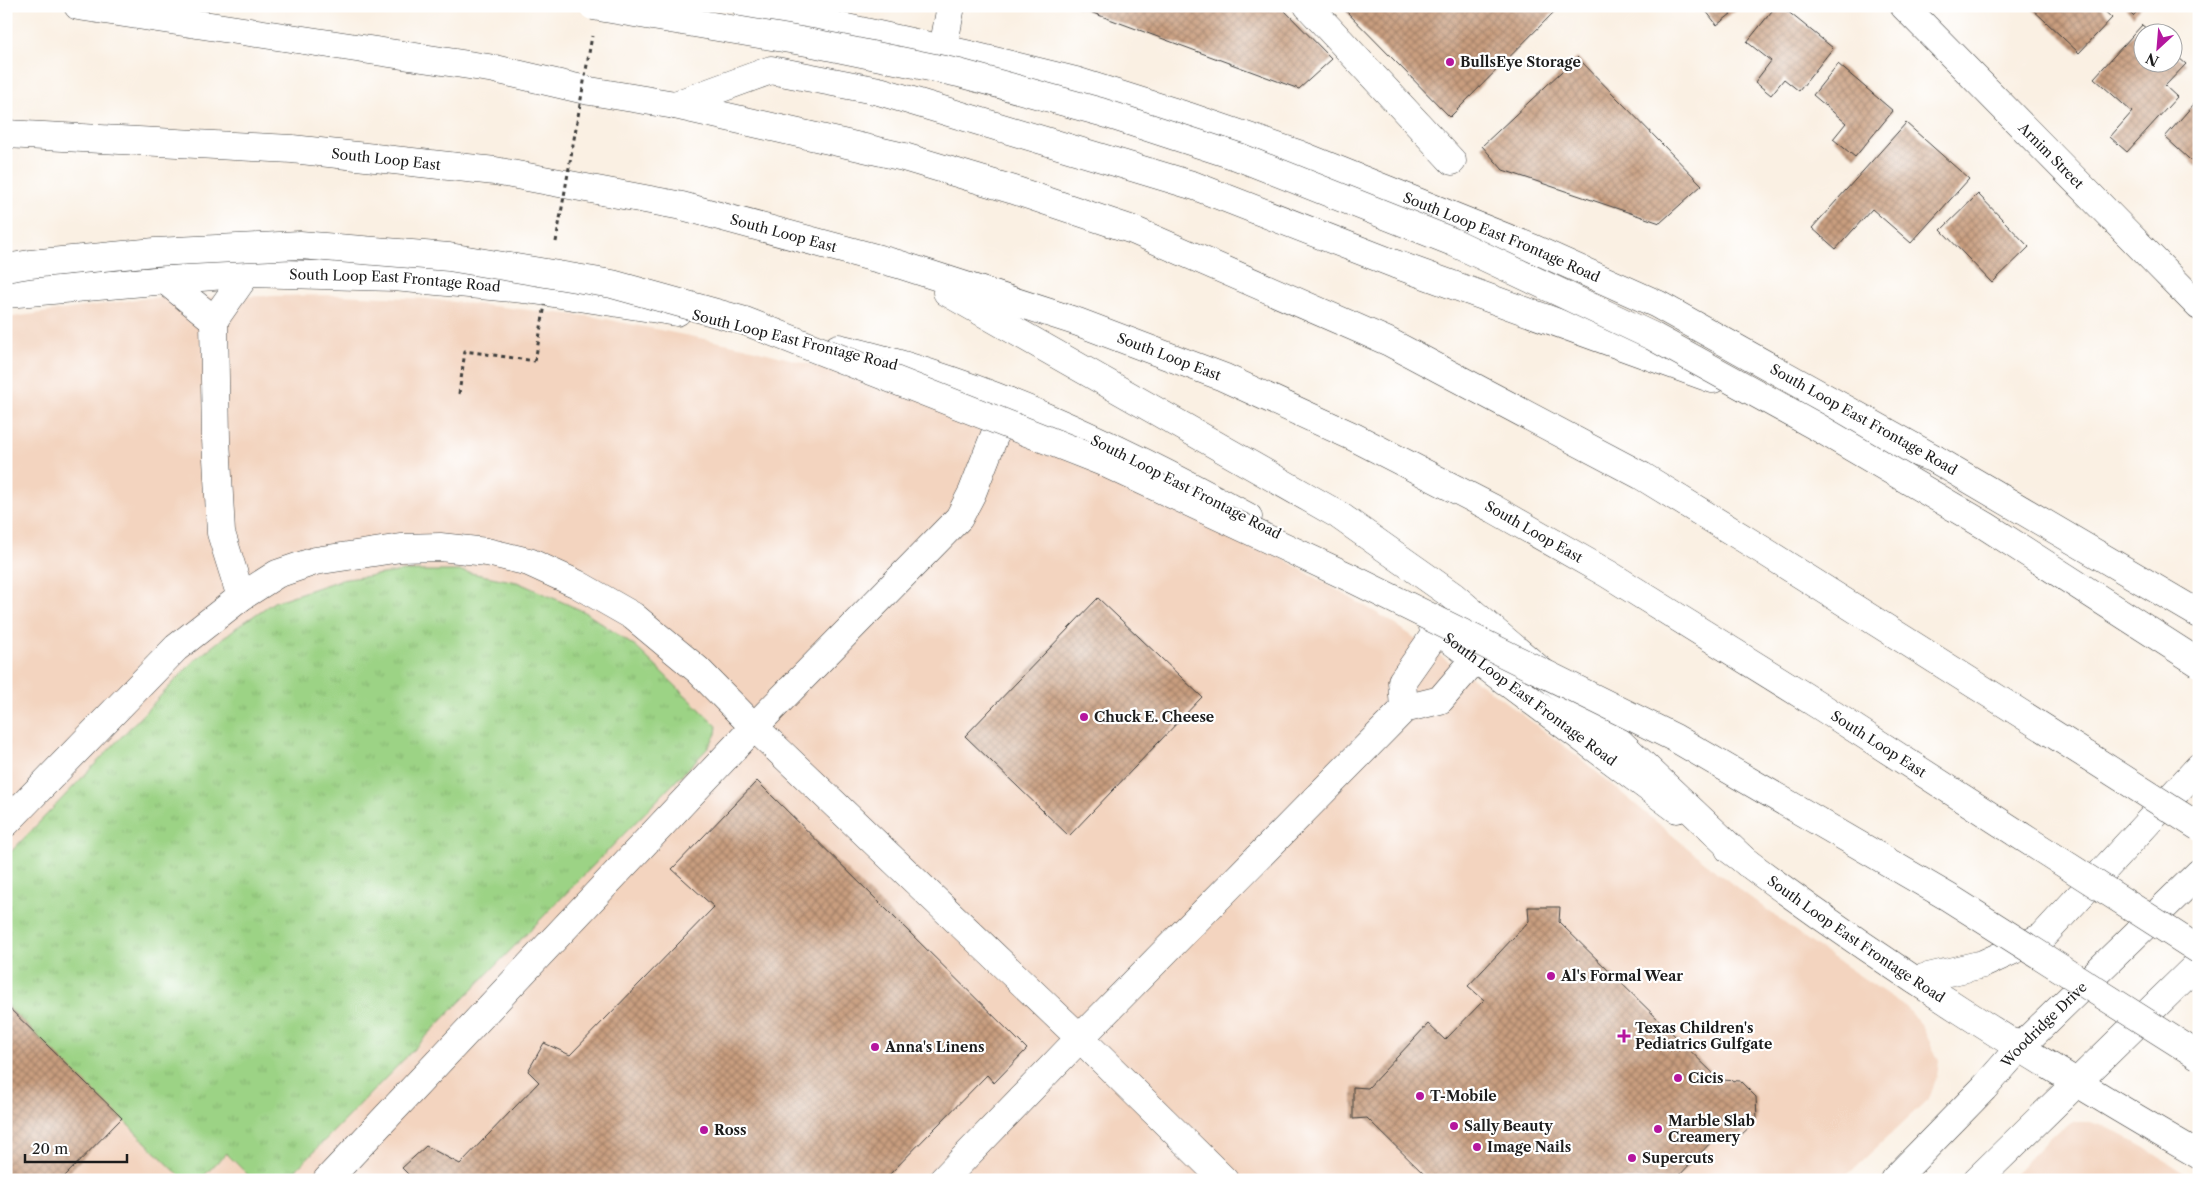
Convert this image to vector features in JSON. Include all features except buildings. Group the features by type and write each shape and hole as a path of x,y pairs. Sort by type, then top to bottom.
{"main road":[{"path":"78,6 495,68 590,91 675,105 904,157 1014,190 1133,230 1390,342 1642,476 1773,556 2199,827"},
{"name":"South Loop East Frontage Road","path":"746,6 943,49 1076,81 1307,157 1487,229 1657,304 1935,459 2199,614"},
{"path":"943,49 951,6"},
{"path":"1308,6 1452,160"},
{"name":"Arnim Street","path":"1904,6 2199,306"},
{"path":"593,16 803,42 959,73 1091,110 1239,157 1453,242 1652,336 1819,428 1986,526 2199,663"},
{"path":"675,105 771,70 879,91 1195,186 1395,264 1935,459"},
{"name":"South Loop East","path":"6,134 292,148 495,171 682,206 898,264 1078,322 1223,377 1363,441 1494,509 1608,574 1820,706 2199,950"},
{"path":"6,268 155,252 300,245 449,257 612,284 744,320 1103,462 1351,578 1675,738 1948,897 2199,1056"},
{"path":"898,264 1337,514 1360,530 1453,596 1566,692 1747,863"},
{"path":"242,596 221,533 216,439 214,320 247,274"},
{"name":"South Loop East Frontage Road","path":"6,294 247,274 394,277 534,290 696,315 863,354 1008,401 1114,448 1224,504 1339,567 1438,630 1747,863 1915,980 2076,1083 2199,1155"},
{"path":"165,280 214,320"},
{"path":"327,1180 754,727 959,518 972,493 1008,401"},
{"path":"6,823 176,648 242,596 277,574 315,561 401,548 440,546 487,552 529,562 577,584 633,616 698,670 754,727 1080,1038 1224,1180"},
{"path":"1404,709 1402,682 1438,630"},
{"path":"943,1180 1404,709 1440,700 1476,658"},
{"path":"1915,980 1983,964 2042,937 2199,767"},
{"name":"Woodridge Drive","path":"1894,1180 1984,1088 2020,1048 2199,873"},
{"path":"1978,1180 2199,963"}],"path":[{"path":"556,243 593,16"},
{"path":"459,394 464,351 535,361 546,302"}],"shaded area":[{"path":"338,295 427,299 595,317 744,347 911,391 1247,538 1389,620 1488,689 1575,754 1719,874 1810,942 1906,1007 1921,1024 1939,1061 1937,1076 1929,1098 1842,1180 6,1180 6,318 148,298"},
{"path":"2074,1122 2090,1122 2104,1126 2143,1147 2195,1180 2008,1180 2050,1137"}],"green space":[{"path":"404,571 460,571 517,582 585,612 637,648 717,726 716,734 708,748 286,1180 253,1180 226,1153 200,1180 184,1180 6,1005 6,857 195,660 237,627 274,602 340,580"}],"place":[{"name":"BullsEye Storage","path":"1450,62"},
{"name":"Chuck E. Cheese","path":"1084,717"},
{"name":"Al's Formal Wear","path":"1551,976"},
{"name":"Texas Children's Pediatrics Gulfgate","path":"1624,1036"},
{"name":"Anna's Linens","path":"875,1047"},
{"name":"Cicis","path":"1678,1078"},
{"name":"T-Mobile","path":"1420,1096"},
{"name":"Sally Beauty","path":"1454,1126"},
{"name":"Marble Slab Creamery","path":"1658,1129"},
{"name":"Ross","path":"704,1130"},
{"name":"Image Nails","path":"1477,1147"},
{"name":"Supercuts","path":"1632,1158"}]}
